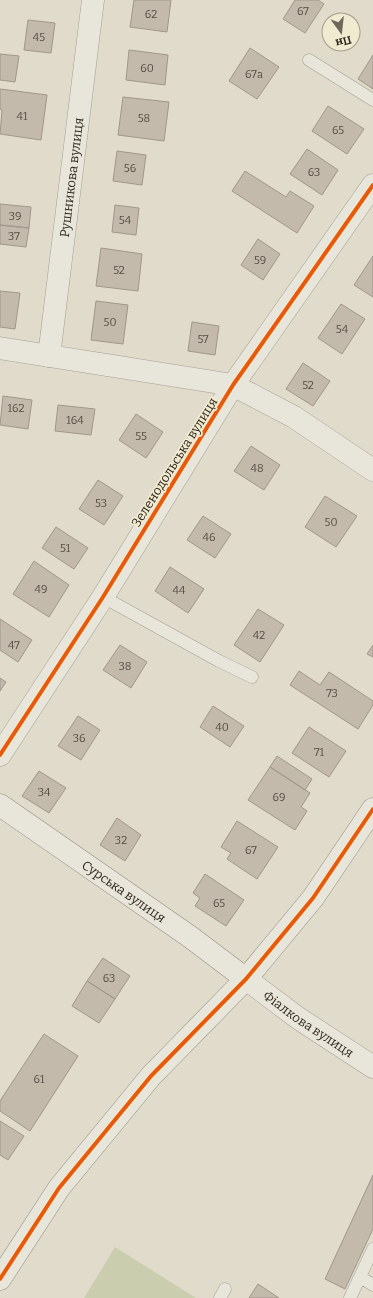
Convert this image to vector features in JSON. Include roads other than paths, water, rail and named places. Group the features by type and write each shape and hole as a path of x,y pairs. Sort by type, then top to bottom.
{"street":[{"name":"Рушникова вулиця","path":"49,356 93,0"},
{"name":"Зеленодольська вулиця","path":"0,755 103,597 233,385 373,185"},
{"path":"0,348 233,385 294,417 373,470"},
{"name":"Сурська вулиця","path":"0,805 189,936 246,979"},
{"path":"0,1279 64,1182 151,1076 246,979 313,898 373,809"},
{"name":"Фіалкова вулиця","path":"246,979 298,1018 373,1067"}],"lane":[{"path":"309,60 373,100"},
{"path":"103,597 219,661 252,677"},
{"path":"350,1298 373,1250"},
{"path":"360,1277 373,1285"}]}
